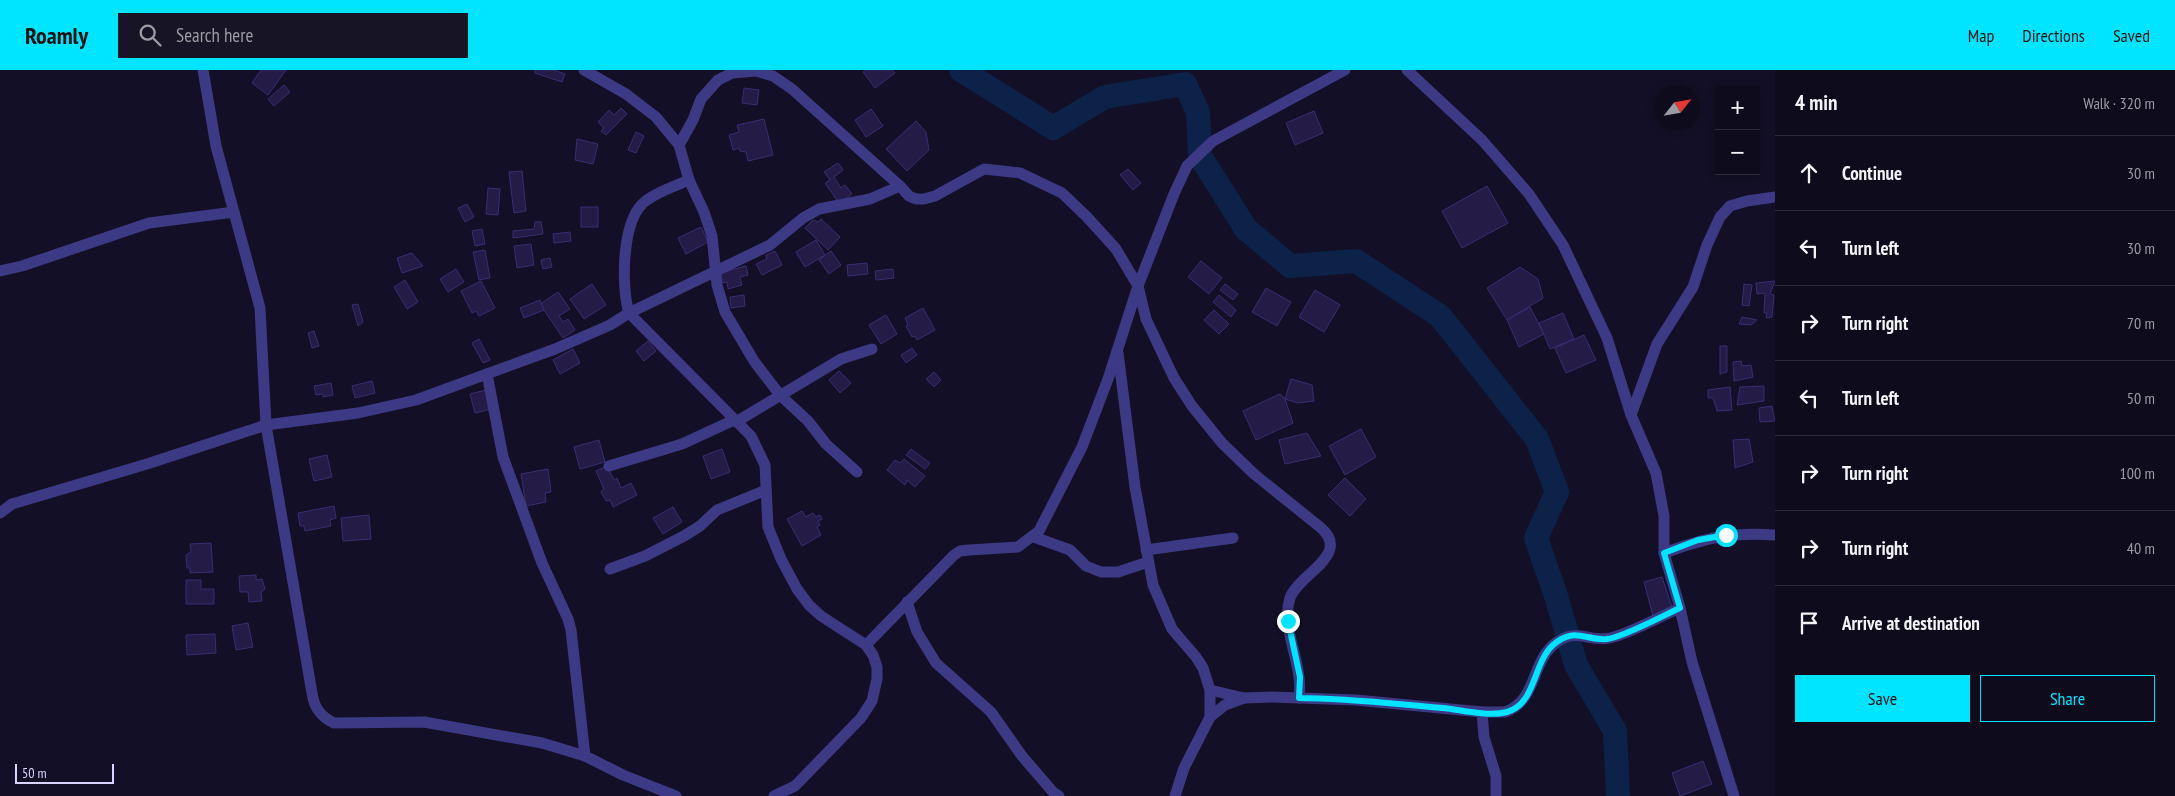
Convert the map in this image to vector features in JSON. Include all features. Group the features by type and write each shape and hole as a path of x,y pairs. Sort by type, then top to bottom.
{"street":[{"path":"203,70 216,146 260,308 266,425 313,703 325,719 343,724 424,722 542,743 584,756 623,775 676,796"},
{"path":"584,70 626,94 656,117 679,144 689,180 704,212 712,236 717,285 725,312 754,361 780,395 808,421 826,444 857,472"},
{"path":"679,144 693,120 701,99 718,80 732,73 756,70 773,76 792,90 909,196 916,200 935,196 984,169 1020,172 1062,193 1116,249 1138,286 1146,319 1179,388 1192,406 1222,442 1254,474 1320,527 1328,536 1331,546 1328,556 1297,587 1290,599 1288,621 1300,677 1299,698"},
{"path":"866,645 943,564 960,551 1018,548 1034,537 1082,448 1118,350 1138,286 1187,166 1213,141 1345,70"},
{"path":"1407,70 1506,165 1547,219 1563,245 1607,338 1631,415 1656,473 1664,516 1664,553 1680,608 1692,662 1734,796"},
{"path":"689,180 646,200 638,209 631,225 624,266 625,291 629,313 689,371 751,436 765,465 768,527 781,559 797,589 809,605 821,616 866,645 873,655 877,667 877,679 872,701 852,728 795,786 774,796"},
{"path":"0,513 12,504 147,464 266,425 358,413 416,400 555,350 610,325 629,313 715,270 746,258 770,245 803,218 819,209 870,198 900,186"},
{"path":"1631,415 1657,344 1693,287 1707,245 1720,217 1730,206 1775,197"},
{"path":"0,271 22,266 148,223 234,212"},
{"path":"610,466 682,444 735,421 841,359 872,349"},
{"path":"1118,350 1135,487 1153,585 1172,629 1200,662 1210,690 1210,717"},
{"path":"487,374 503,457 530,533 568,619 571,630 584,756"},
{"path":"610,569 661,548 700,526 717,510 766,490"},
{"path":"1664,553 1711,537 1739,534 1775,535"},
{"path":"1034,537 1070,550 1086,566 1101,572 1118,572 1148,562"},
{"path":"1146,550 1233,538"},
{"path":"907,602 916,632 936,663 991,712 1022,756 1053,792 1059,796"},
{"path":"1210,690 1244,698 1356,700 1482,712 1506,712 1518,706 1527,696 1544,657 1553,645 1566,637 1577,635 1604,639 1616,637 1680,608"},
{"path":"1175,796 1184,768 1210,717 1225,705 1244,698"},
{"path":"1482,712 1484,737 1496,776 1496,796"}],"building":[{"path":"261,70 286,70 268,95 252,83"},
{"path":"535,70 554,70 565,74 562,82 535,73"},
{"path":"866,70 892,70 895,73 875,88 863,72"},
{"path":"284,85 290,92 274,106 268,99"},
{"path":"744,88 759,90 757,105 742,103"},
{"path":"621,108 627,114 606,135 601,131 604,128 598,122 609,110 614,115"},
{"path":"871,109 883,126 866,137 855,120"},
{"path":"1314,111 1323,133 1295,145 1286,123"},
{"path":"764,119 773,155 748,161 746,152 740,151 739,148 733,150 729,135 739,132 737,125"},
{"path":"916,121 926,132 929,150 907,171 886,149"},
{"path":"636,132 644,136 636,153 628,150"},
{"path":"577,139 598,144 593,164 575,160"},
{"path":"838,163 843,170 834,177 841,188 845,185 852,194 839,203 825,183 830,180 824,172"},
{"path":"1128,169 1141,183 1133,190 1120,175"},
{"path":"522,171 526,211 514,213 509,172"},
{"path":"1487,186 1508,223 1462,248 1442,211"},
{"path":"488,188 500,189 498,215 486,214"},
{"path":"467,204 474,217 465,222 458,208"},
{"path":"581,207 598,207 598,227 581,227"},
{"path":"821,219 840,237 828,250 805,228 813,220 818,222"},
{"path":"535,222 541,222 543,234 513,238 513,231 534,229"},
{"path":"701,227 708,242 686,254 678,238"},
{"path":"482,229 485,244 475,246 472,231"},
{"path":"570,232 571,241 554,243 553,234"},
{"path":"816,240 825,255 805,267 796,252"},
{"path":"531,244 534,265 517,268 514,246"},
{"path":"485,250 490,278 479,280 473,252"},
{"path":"775,251 782,265 762,275 756,264 767,259 766,255"},
{"path":"831,251 841,265 829,274 819,260"},
{"path":"412,253 423,266 402,273 397,258"},
{"path":"550,258 552,267 543,269 541,260"},
{"path":"1201,261 1222,278 1209,294 1188,277"},
{"path":"867,263 868,274 848,276 847,265"},
{"path":"746,266 748,275 740,277 742,285 728,289 727,282 723,283 720,273"},
{"path":"1520,267 1538,279 1543,298 1507,320 1487,288"},
{"path":"456,269 464,282 448,292 440,279"},
{"path":"893,269 894,278 876,280 875,271"},
{"path":"405,280 418,302 407,309 394,287"},
{"path":"481,281 495,308 479,316 476,311 472,313 461,291"},
{"path":"1775,281 1770,294 1774,295 1772,317 1766,318 1767,313 1764,313 1765,293 1757,294 1756,283"},
{"path":"592,284 606,305 584,319 570,299"},
{"path":"1225,284 1238,294 1233,300 1220,290"},
{"path":"1744,284 1752,285 1749,306 1742,305"},
{"path":"1266,288 1291,302 1277,326 1252,312"},
{"path":"1315,290 1340,305 1324,332 1299,317"},
{"path":"558,292 570,309 559,316 563,322 568,319 575,330 563,338 540,304"},
{"path":"744,295 745,306 731,308 730,297"},
{"path":"1219,295 1236,310 1231,317 1213,302"},
{"path":"540,300 544,310 524,318 520,308"},
{"path":"358,304 363,322 358,326 352,305"},
{"path":"1530,307 1544,334 1519,347 1507,320"},
{"path":"923,308 935,330 917,340 915,336 912,337 906,326 908,325 905,318"},
{"path":"1214,310 1229,324 1219,334 1204,320"},
{"path":"1563,313 1574,339 1550,349 1539,323"},
{"path":"886,315 897,334 881,344 869,325"},
{"path":"1742,317 1757,320 1751,325 1739,324"},
{"path":"314,331 319,346 312,348 308,333"},
{"path":"1584,335 1596,360 1566,373 1555,348"},
{"path":"479,339 490,360 483,363 472,343"},
{"path":"648,341 656,351 644,361 636,351"},
{"path":"1720,346 1727,346 1727,372 1720,374"},
{"path":"912,348 917,355 906,363 901,355"},
{"path":"573,349 580,363 560,374 553,360"},
{"path":"1741,361 1742,366 1751,365 1753,377 1734,381 1733,362"},
{"path":"839,371 851,383 840,393 829,380"},
{"path":"934,372 941,380 934,387 926,379"},
{"path":"1291,379 1312,385 1314,401 1298,403 1285,399"},
{"path":"372,381 375,393 355,398 352,386"},
{"path":"331,383 333,395 323,397 323,394 316,395 314,386"},
{"path":"1764,386 1764,401 1737,405 1740,387"},
{"path":"1730,387 1732,410 1717,411 1713,398 1708,398 1708,390"},
{"path":"486,390 491,409 475,413 470,394"},
{"path":"1280,394 1285,399 1293,423 1256,440 1243,411"},
{"path":"1772,406 1775,421 1760,422 1759,408"},
{"path":"1361,429 1376,457 1345,475 1329,446"},
{"path":"1307,433 1321,456 1285,464 1279,440"},
{"path":"1749,439 1753,462 1735,468 1733,440"},
{"path":"599,440 605,462 580,469 574,447"},
{"path":"722,449 730,472 711,479 703,456"},
{"path":"911,449 930,463 925,469 906,455"},
{"path":"327,455 332,477 314,481 309,459"},
{"path":"904,459 925,476 915,487 907,480 905,485 887,470 895,460 900,463"},
{"path":"607,466 614,480 617,478 621,488 631,483 637,495 613,507 610,500 606,501 601,492 604,489 596,471"},
{"path":"548,469 551,492 545,493 546,502 526,506 521,474"},
{"path":"1345,478 1366,499 1350,516 1328,495"},
{"path":"334,506 336,518 330,520 331,526 305,531 304,526 300,526 298,513"},
{"path":"673,507 682,522 663,534 653,518"},
{"path":"802,511 806,517 813,513 816,517 820,515 822,519 818,521 820,525 817,527 821,535 802,546 787,519"},
{"path":"369,515 371,539 343,541 341,518"},
{"path":"211,543 213,572 190,573 190,568 187,568 186,555 191,552 190,544"},
{"path":"256,575 256,580 262,579 265,589 261,592 262,601 249,602 248,592 240,592 239,576"},
{"path":"1662,577 1673,610 1653,616 1644,582"},
{"path":"186,580 201,580 201,589 214,589 214,604 186,604"},
{"path":"248,623 253,647 236,650 232,626"},
{"path":"215,634 216,653 187,655 186,635"},
{"path":"1703,761 1712,784 1680,796 1672,773"}],"waterway":[{"path":"961,70 1053,128 1105,97 1185,84 1198,112 1200,156 1246,229 1290,266 1356,261 1440,316 1537,439 1557,492 1536,538 1556,596 1576,665 1615,731 1618,796"}],"route":[{"path":"1288,621 1301,683 1299,698 1356,700 1482,712 1506,712 1518,706 1527,696 1539,664 1553,645 1566,637 1584,635 1608,639 1616,637 1680,608 1664,553 1698,540 1726,535"}]}
